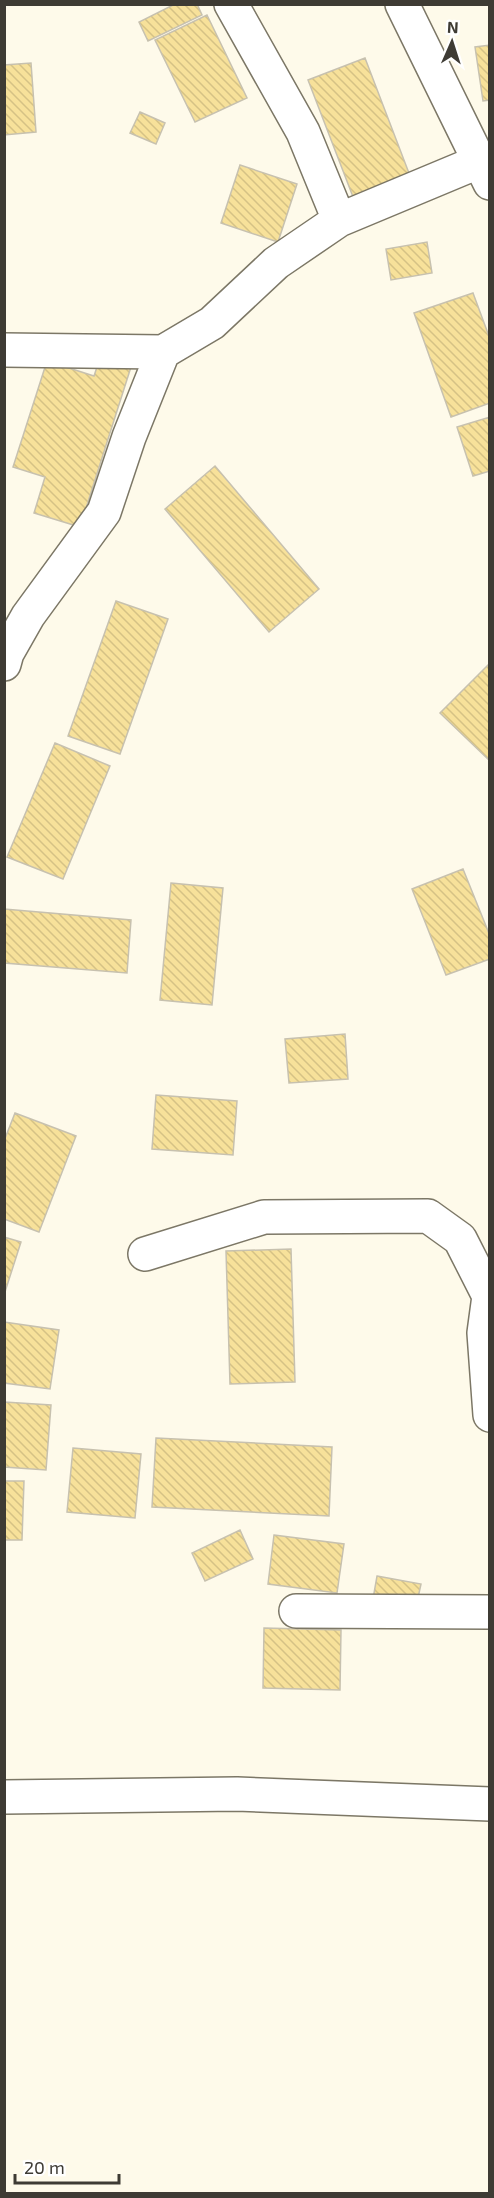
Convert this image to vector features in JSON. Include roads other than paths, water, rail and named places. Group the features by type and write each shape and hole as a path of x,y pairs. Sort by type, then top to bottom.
{"street":[{"path":"231,4 303,132 339,220"},
{"path":"4,350 163,352 212,323 276,263 339,220 484,173 402,4"},
{"path":"4,664 7,653 28,615 104,512 129,437 163,352"},
{"path":"145,1254 264,1217 428,1216 460,1239 489,1296 484,1333 489,1415"},
{"path":"296,1611 489,1612"},
{"path":"4,1797 237,1794 489,1804"}]}
